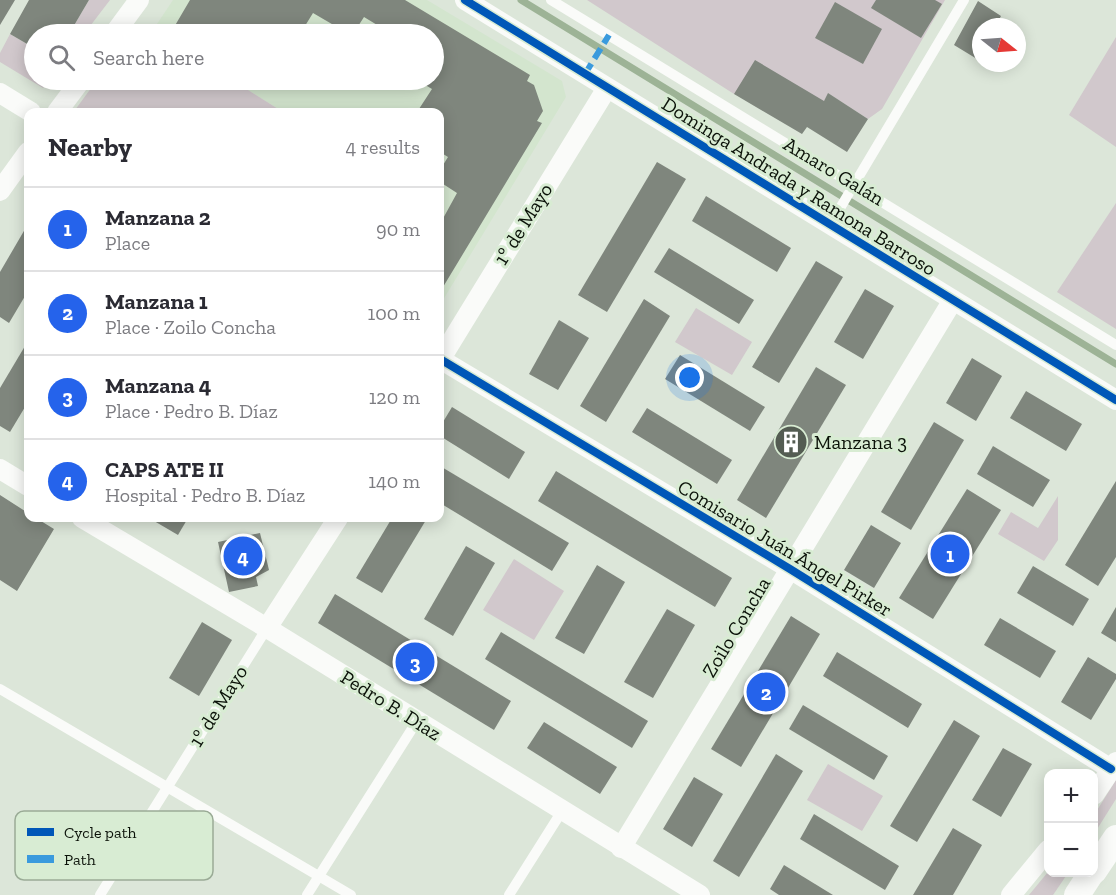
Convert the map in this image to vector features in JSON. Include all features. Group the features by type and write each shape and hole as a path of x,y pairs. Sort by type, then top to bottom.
{"street":[{"path":"121,24 139,0"},
{"name":"Dominga Andrada y Ramona Barroso","path":"465,0 1116,400"},
{"name":"1º de Mayo","path":"444,353 607,88"},
{"path":"60,108 74,90"},
{"path":"0,93 24,108"},
{"path":"0,191 24,158"},
{"name":"Zoilo Concha","path":"621,848 953,300"},
{"name":"Comisario Juán Ángel Pirker","path":"444,362 1114,765"},
{"path":"0,469 24,484"},
{"name":"Pedro B. Díaz","path":"89,522 267,628 700,895"},
{"name":"1º de Mayo","path":"267,628 335,522"},
{"path":"1098,789 1114,765"},
{"path":"1098,865 1116,838"},
{"path":"1011,895 1044,855"},
{"path":"1077,895 1090,877"}],"lane":[{"name":"Amaro Galán","path":"551,0 1116,345"},
{"path":"830,225 964,0"},
{"name":"1º de Mayo","path":"153,811 267,628"},
{"path":"0,689 208,811"},
{"path":"307,895 417,721"},
{"path":"509,895 562,811"},
{"path":"213,814 351,895"},
{"name":"1º de Mayo","path":"100,895 110,880"}],"shaded area":[{"path":"89,0 110,0 92,24 75,24"},
{"path":"173,0 427,0 562,81 566,97 444,298 444,108 277,108 248,90 444,90 444,24 157,24"},
{"path":"587,0 945,0 882,109 868,119 829,94 824,101 734,94"},
{"path":"10,34 24,42 24,77 0,62 0,53"},
{"path":"1116,37 1116,147 1069,115"},
{"path":"90,90 248,90 277,108 76,108"},
{"path":"1116,203 1116,329 1057,292"},
{"path":"696,308 752,342 732,375 675,342"},
{"path":"1058,496 1058,540 1044,561 998,534 1011,512 1038,528"},
{"path":"514,559 564,591 534,640 483,610"},
{"path":"828,764 883,796 862,831 807,800"},
{"path":"1116,780 1116,799 1098,828 1098,809"},
{"path":"1044,877 1065,877 1053,895 1029,895"}],"building":[{"path":"0,0 15,0 0,25"},
{"path":"29,0 89,0 75,24 24,24 24,42 10,34"},
{"path":"190,0 405,0 530,75 527,81 534,85 543,111 537,121 542,123 444,285 444,217 457,193 444,185 444,164 448,157 444,154 444,108 420,108 431,90 444,90 444,24 376,24 364,17 359,24 332,24 313,13 306,24 176,24"},
{"path":"876,0 935,0 942,4 921,38 871,8"},
{"path":"978,1 1001,16 1000,18 972,18 972,56 954,45"},
{"path":"835,2 882,29 863,64 815,38"},
{"path":"755,60 824,101 828,93 868,119 847,152 807,127 802,134 734,94"},
{"path":"657,162 686,179 607,312 578,295"},
{"path":"706,196 791,248 777,272 692,221"},
{"path":"24,231 24,298 9,323 0,317 0,272"},
{"path":"669,248 754,300 739,324 654,272"},
{"path":"816,261 843,277 779,383 752,367"},
{"path":"865,289 894,306 863,359 834,342"},
{"path":"644,299 670,316 606,422 580,406"},
{"path":"559,320 589,338 558,390 529,374"},
{"path":"24,348 24,409 10,432 0,426 0,388"},
{"name":"Manzana 3","path":"680,355 765,407 750,431 665,379"},
{"path":"972,358 1002,376 976,421 946,403"},
{"name":"Manzana 3","path":"816,367 846,385 766,518 737,500"},
{"path":"1026,391 1082,424 1066,451 1010,418"},
{"path":"452,407 525,452 509,479 444,438 444,420"},
{"path":"647,408 732,460 717,484 632,432"},
{"path":"934,422 964,440 911,530 881,512"},
{"path":"993,446 1050,480 1033,507 977,474"},
{"path":"444,468 569,543 552,571 444,505"},
{"path":"556,471 732,578 715,607 538,501"},
{"path":"1116,481 1116,557 1098,586 1065,565"},
{"path":"967,489 1001,510 933,619 899,598"},
{"path":"0,495 24,510 24,522 43,522 54,529 17,591 0,580"},
{"path":"156,522 186,522 178,535"},
{"path":"390,522 425,522 382,593 356,578"},
{"path":"871,525 901,543 874,588 844,570"},
{"path":"260,533 269,570 256,577 258,586 229,592 218,542"},
{"path":"466,546 495,563 453,636 424,619"},
{"path":"597,565 625,582 584,654 555,638"},
{"path":"1033,566 1089,599 1073,626 1017,593"},
{"path":"335,594 511,701 494,730 318,623"},
{"path":"1116,607 1116,642 1101,633"},
{"path":"667,609 695,625 653,698 624,682"},
{"path":"791,616 820,634 741,767 711,749"},
{"path":"1000,618 1056,651 1040,678 984,645"},
{"path":"202,622 232,640 199,696 169,678"},
{"path":"501,632 648,721 632,748 485,659"},
{"path":"837,652 922,704 908,728 823,676"},
{"path":"1088,657 1116,674 1116,679 1091,720 1061,702"},
{"path":"803,705 888,756 874,780 789,729"},
{"path":"954,720 980,736 917,842 890,826"},
{"path":"544,722 617,767 600,794 527,748"},
{"path":"1003,748 1032,764 1001,817 972,800"},
{"path":"776,754 803,771 739,877 713,861"},
{"path":"694,777 723,794 692,847 663,829"},
{"path":"814,814 899,866 885,890 800,839"},
{"path":"953,828 982,845 953,895 913,895"},
{"path":"784,865 833,895 779,895 770,889"}],"waterway":[{"path":"521,0 1116,364"}],"marked path":[{"path":"585,74 609,35"}],"cycle path":[{"path":"465,0 1116,400"},
{"path":"444,361 790,569 1111,769"}],"place":[{"name":"Manzana 3","path":"791,442"},
{"name":"Manzana 2","path":"950,554"},
{"name":"CAPS ATE II","path":"243,556"},
{"name":"Manzana 4","path":"415,662"},
{"name":"Manzana 1","path":"766,692"}]}
